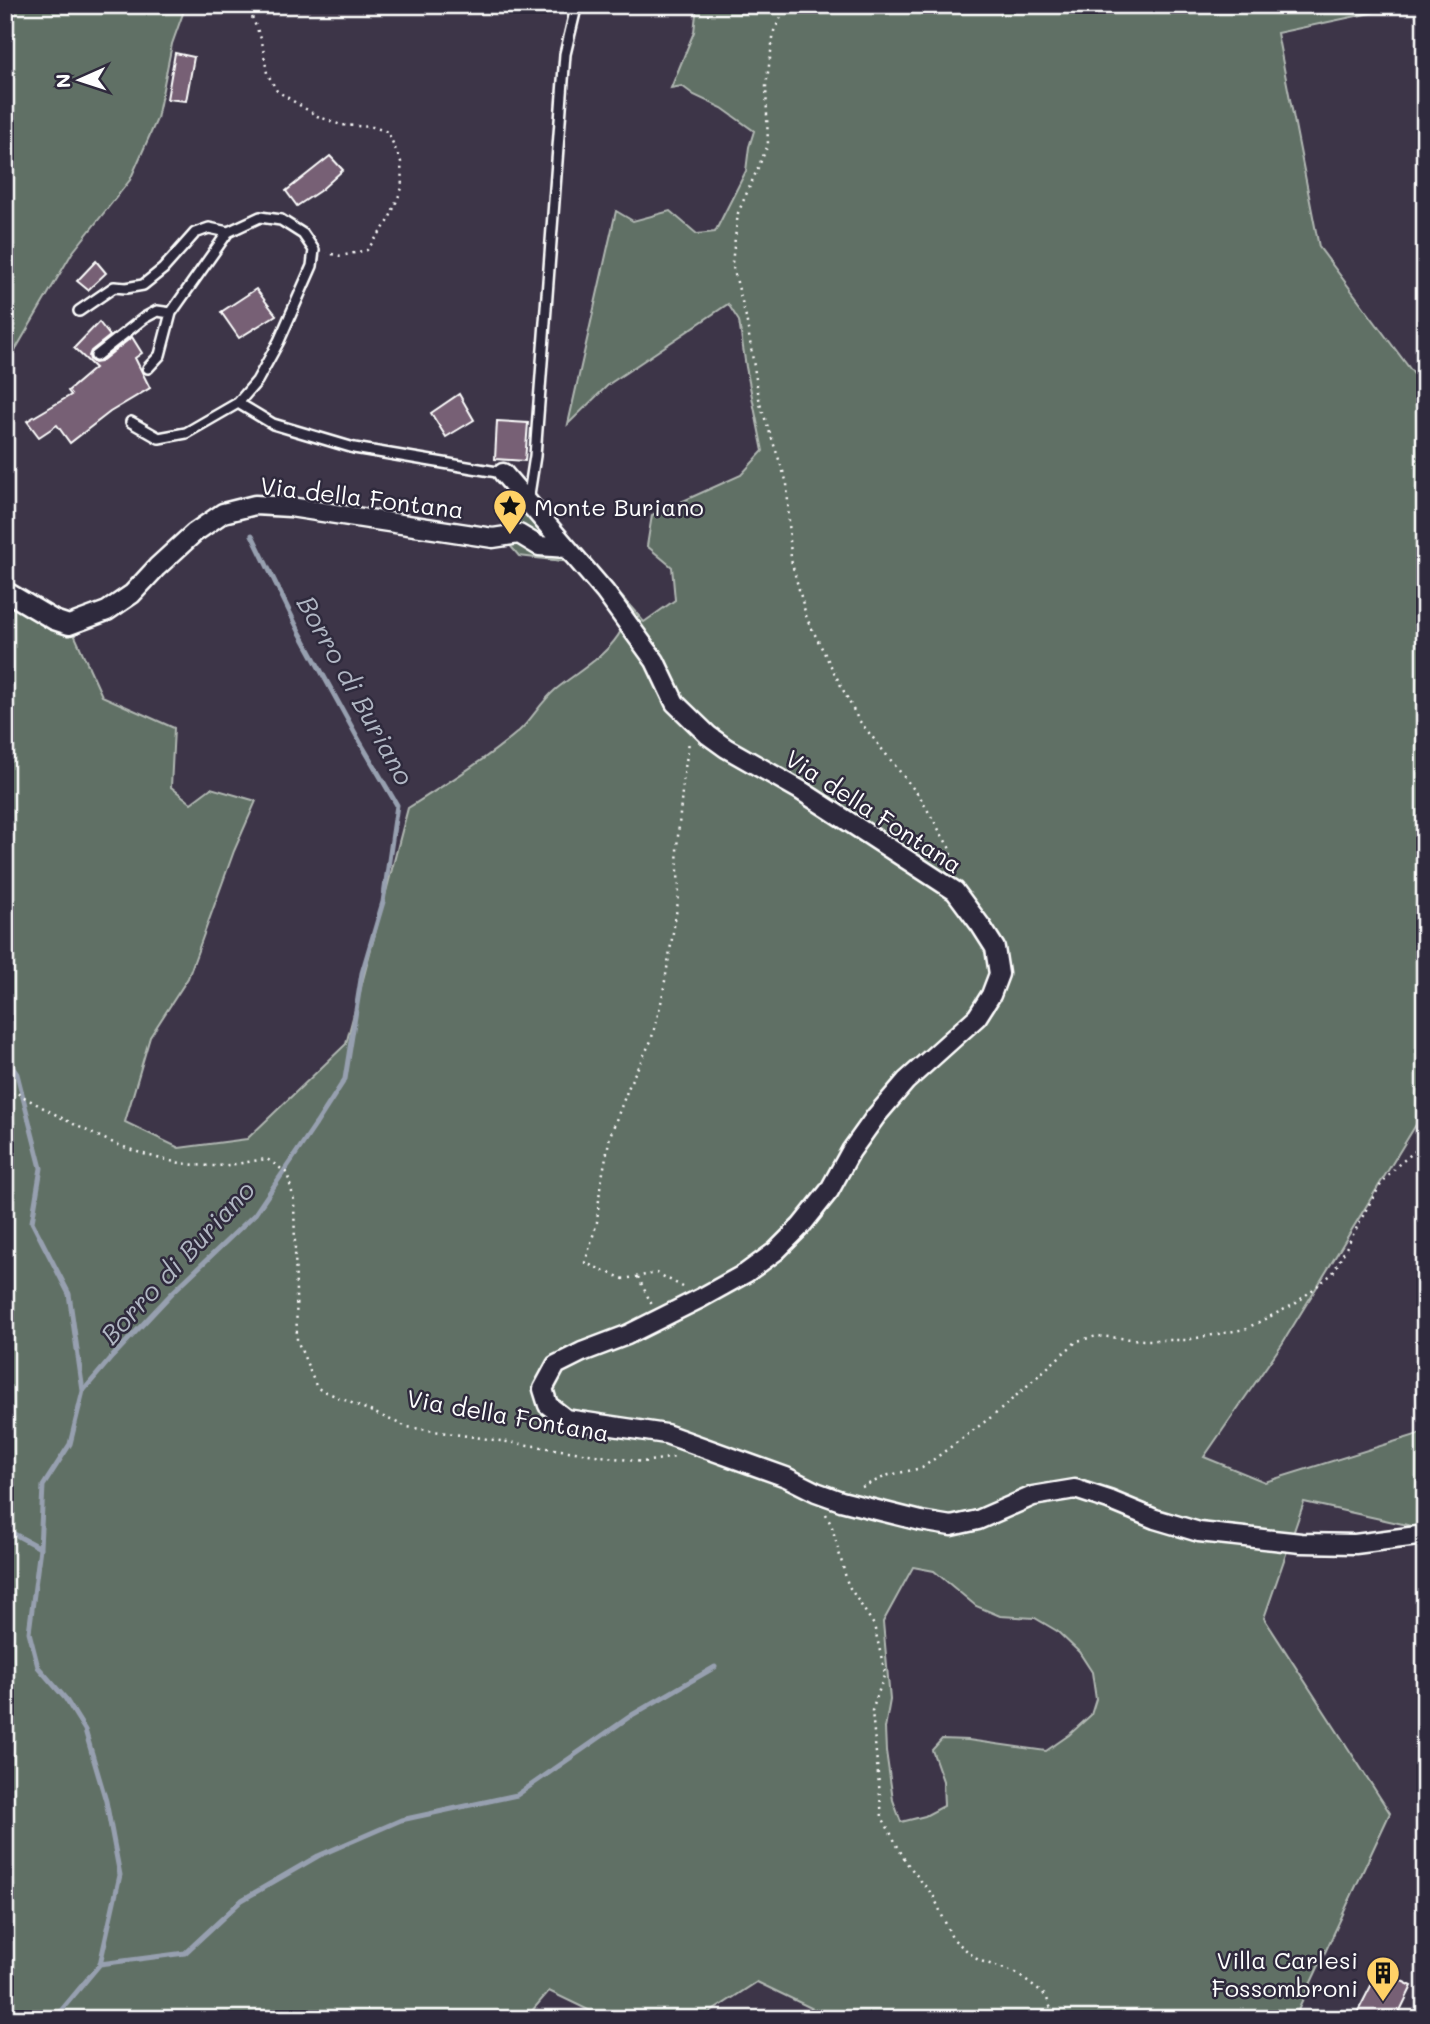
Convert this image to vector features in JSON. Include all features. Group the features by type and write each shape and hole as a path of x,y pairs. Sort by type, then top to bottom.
{"street":[{"path":"503,473 566,548"},
{"name":"Via della Fontana","path":"5,591 54,620 69,625 107,611 132,594 194,533 223,513 255,505 289,507 494,538 519,534 539,546 566,548 605,592 656,661 674,702 694,721 726,748 800,790 955,891 981,926 995,947 999,974 992,995 976,1017 906,1081 876,1116 851,1151 829,1191 801,1226 776,1251 746,1273 627,1335 556,1365 543,1389 548,1405 566,1419 666,1434 786,1477 841,1501 951,1526 978,1520 1033,1496 1075,1489 1154,1519 1199,1532 1301,1543 1354,1544 1425,1535"},
{"path":"519,534 539,517"}],"lane":[{"path":"528,503 535,456 565,54 576,8"},
{"path":"131,422 159,438 186,433 239,403 257,381 279,341 312,266 314,250 303,234 281,220 260,217 228,232 171,313 160,355 148,368"},
{"path":"79,311 114,287 143,285 172,260 195,233 209,228 228,232"},
{"path":"96,356 144,318 158,312 171,313"},
{"path":"239,403 273,424 354,448 503,473"}],"path":[{"path":"5,10 12,5"},
{"path":"245,5 262,41 267,73 277,91 317,116 341,125 373,127 388,132 401,162 402,188 388,222 367,250 341,256 314,250"},
{"path":"787,5 774,31 766,86 768,145 738,213 732,263 746,317 760,404 787,483 791,560 807,619 858,719 920,797 950,849 955,891"},
{"path":"694,721 682,781 677,847 679,896 663,999 651,1041 631,1082 610,1136 600,1188 597,1222 585,1263 624,1279 657,1273 701,1298"},
{"name":"Via della Fontana","path":"5,1096 15,1092 76,1126 154,1158 214,1166 267,1159 287,1173 294,1200 297,1340 317,1388 407,1427 642,1462 678,1456"},
{"path":"841,1501 866,1485 890,1475 922,1468 998,1412 1077,1341 1097,1335 1143,1340 1186,1340 1245,1329 1296,1304 1333,1273 1380,1186 1398,1165 1425,1143"},
{"path":"638,1277 659,1319"},
{"path":"816,1492 832,1527 848,1585 874,1625 885,1673 872,1711 882,1817 906,1861 934,1897 952,1938 978,1961 1016,1973 1036,1988 1046,1996 1055,2019"},
{"path":"1421,2019 1425,1992"},
{"path":"1414,2019 1421,2007"}],"green space":[{"path":"5,5 186,5 172,44 157,119 130,180 72,253 14,352 5,373"},
{"path":"697,5 1408,5 1277,33 1319,247 1425,389 1425,1110 1282,1344 1204,1457 1265,1482 1425,1432 1425,1529 1304,1502 1264,1618 1390,1813 1294,2019 834,2019 757,1982 700,2019 607,2019 549,1991 525,2019 5,2019 5,585 57,615 78,616 101,608 128,590 164,551 205,519 247,503 301,501 482,530 498,529 521,515 510,491 538,501 644,622 675,600 672,567 647,546 652,515 741,475 763,451 739,321 728,304 609,384 568,424 616,211 633,221 670,211 697,234 715,232 746,171 754,131 722,108 694,95 682,86 671,88 694,32","holes":["263,509 508,543 519,556 571,562 622,629 601,655 550,695 506,742 408,808 346,1044 247,1139 179,1148 125,1122 150,1037 188,978 234,851 256,801 211,788 191,803 171,787 174,728 102,696 74,634 121,610 221,518","913,1567 934,1571 976,1606 1000,1616 1035,1618 1057,1631 1079,1652 1092,1672 1096,1699 1091,1715 1046,1751 942,1739 932,1750 943,1781 944,1806 925,1816 901,1822 893,1800 886,1751 885,1728 890,1700 883,1622"]}],"building":[{"path":"175,53 194,57 186,101 167,99"},
{"path":"330,156 343,170 321,190 297,206 286,191"},
{"path":"96,261 106,273 88,290 77,281"},
{"path":"256,289 276,315 239,338 221,312"},
{"path":"99,322 110,336 91,351 90,360 94,363 100,362 132,337 142,353 135,358 150,388 110,412 70,443 57,425 39,437 27,421 71,395 68,391 95,368 74,348"},
{"path":"459,394 474,420 446,437 431,413"},
{"path":"497,421 528,423 525,461 495,459"},
{"name":"Villa Carlesi Fossombroni","path":"1379,1970 1412,1986 1396,2019 1354,2019"}],"waterway":[{"name":"Borro di Buriano","path":"54,2019 100,1964 120,1875 106,1801 85,1730 65,1698 38,1667 29,1632 40,1548 43,1486 70,1444 83,1391 174,1291 255,1214 345,1079 362,973 383,902 397,805 299,631 252,535"},
{"path":"5,1057 17,1074 41,1168 32,1222 69,1294 83,1391"},
{"path":"5,1529 40,1548"},
{"path":"100,1964 185,1953 242,1900 318,1856 401,1820 517,1795 632,1715 715,1667"}],"place":[{"name":"Monte Buriano","path":"510,536"},
{"name":"Villa Carlesi Fossombroni","path":"1383,2003"}]}
